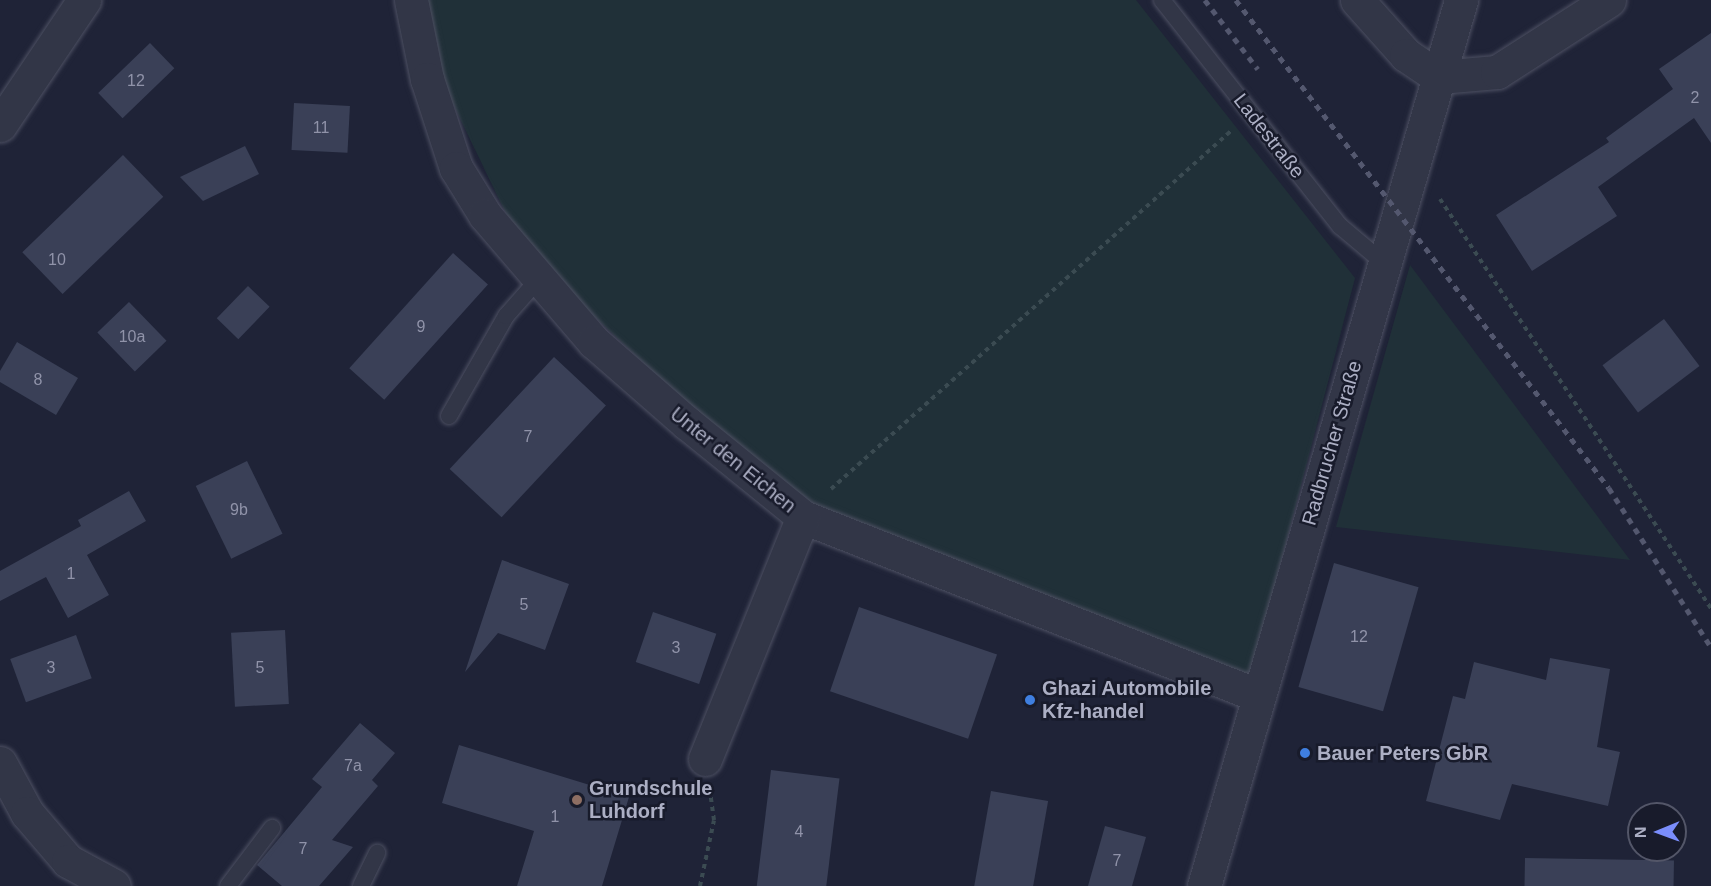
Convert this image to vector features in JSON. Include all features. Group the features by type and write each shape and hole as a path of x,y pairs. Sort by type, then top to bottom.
{"street":[{"path":"0,125 84,0"},
{"name":"Unter den Eichen","path":"411,0 427,79 456,168 485,215 537,281 603,350 803,517 1259,696"},
{"path":"1357,0 1406,55 1439,77 1497,72 1609,0"},
{"name":"Radbrucher Straße","path":"1204,886 1461,0"},
{"path":"705,759 803,517"},
{"path":"0,763 27,813 68,861 114,886"}],"lane":[{"name":"Ladestraße","path":"1162,0 1340,226 1384,263"},
{"path":"449,416 506,316 537,281"},
{"path":"228,886 272,828"},
{"path":"360,886 377,853"}],"path":[{"path":"803,517 1233,130 1255,119"},
{"path":"1414,160 1711,609"},
{"path":"700,886 714,820 705,759"}],"shaded area":[{"path":"426,0 1136,0 1355,278 1250,682 817,512 694,411 523,249 439,75"},
{"path":"1410,265 1630,560 1336,527"}],"building":[{"path":"1711,33 1711,143 1694,118 1598,187 1617,216 1532,271 1496,215 1609,142 1606,138 1673,89 1659,69"},
{"path":"150,43 174,68 123,118 98,93"},
{"path":"294,103 350,106 347,153 292,150"},
{"path":"245,146 259,174 203,201 180,177"},
{"path":"123,155 163,197 63,294 22,252"},
{"path":"453,253 488,284 384,400 349,368"},
{"path":"248,286 270,307 238,339 217,318"},
{"path":"129,302 167,341 135,371 97,333"},
{"path":"1664,319 1700,366 1638,412 1603,365"},
{"path":"17,342 78,378 56,415 0,382 0,371"},
{"path":"554,357 606,405 502,517 450,469"},
{"path":"247,461 283,534 231,559 196,486"},
{"path":"129,491 146,521 87,555 109,595 68,618 46,577 0,601 0,571 81,526 78,520"},
{"path":"502,560 569,584 545,650 498,633 465,672"},
{"path":"1334,563 1419,587 1383,711 1298,687"},
{"path":"859,607 997,655 968,739 830,691"},
{"path":"653,612 716,634 699,684 636,662"},
{"path":"285,630 289,704 235,707 231,633"},
{"path":"76,635 92,678 26,702 10,659"},
{"path":"1550,658 1610,669 1597,747 1620,752 1608,806 1512,784 1500,820 1426,801 1453,696 1465,699 1474,662 1546,680"},
{"path":"360,723 395,753 372,780 378,786 332,840 353,847 319,886 282,886 257,865 322,787 312,779"},
{"path":"459,745 629,797 602,886 517,886 534,831 442,803"},
{"path":"771,770 839,778 826,886 757,886"},
{"path":"991,791 1048,801 1033,886 974,886"},
{"path":"1105,826 1146,837 1132,886 1088,886"},
{"path":"1525,858 1674,862 1674,886 1525,886"}],"railway":[{"path":"1205,0 1258,69"},
{"path":"1236,0 1609,488 1711,647"}],"place":[{"name":"Ghazi Automobile Kfz-handel","path":"1030,700"},
{"name":"Bauer Peters GbR","path":"1305,753"},
{"name":"Grundschule Luhdorf","path":"577,800"}]}
